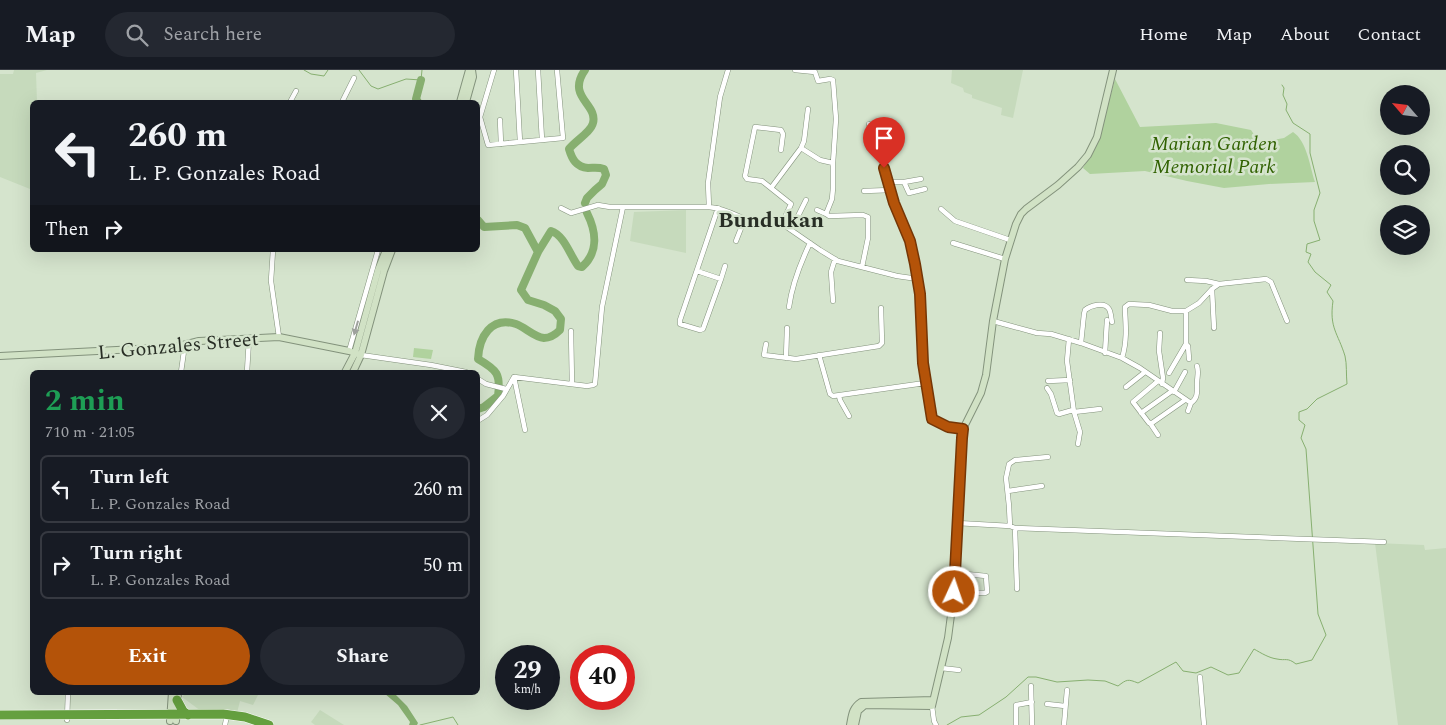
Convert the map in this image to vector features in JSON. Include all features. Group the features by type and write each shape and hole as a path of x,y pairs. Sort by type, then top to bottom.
{"highway":[{"path":"176,695 183,711 188,715"},
{"path":"0,715 67,718"},
{"path":"173,718 188,715 254,725"},
{"path":"0,720 67,718 254,719 269,725"}],"street":[{"path":"461,100 471,70"},
{"path":"467,100 473,77 471,70"},
{"path":"494,70 480,117 488,145 562,138 557,70"},
{"path":"516,70 520,142"},
{"path":"538,70 542,140"},
{"path":"709,206 708,183 720,97 728,70"},
{"path":"795,70 804,72 815,71 818,81 830,79 834,81 836,119 832,163 832,199 826,214"},
{"path":"936,725 933,703 948,638 956,573 963,429 975,407 984,384 993,321 1010,240 1021,214 1058,185 1088,155 1097,136 1113,70"},
{"path":"343,100 354,78"},
{"path":"291,100 296,91"},
{"path":"771,188 801,148 804,141 808,109"},
{"path":"500,120 501,144"},
{"path":"869,124 889,182 894,203 910,241 920,294 923,363 932,419 948,427 963,429"},
{"path":"781,150 783,134 781,130 754,128 745,176 747,179 762,181 791,204 782,224"},
{"path":"801,148 820,160 832,163"},
{"path":"889,182 921,179"},
{"path":"904,182 909,193 925,189"},
{"path":"864,191 891,190"},
{"path":"791,230 806,200"},
{"path":"561,208 571,213 598,205 623,207 709,206 758,222 768,218 775,219 835,259 897,276 918,279"},
{"path":"514,378 587,386 595,384 602,307 623,207"},
{"path":"718,208 679,322 700,330 703,329 725,266"},
{"path":"941,209 955,221 1010,240"},
{"path":"817,210 829,216 862,215 868,217 868,238 862,267"},
{"path":"736,240 745,218"},
{"path":"953,243 1005,259"},
{"path":"789,307 791,291 799,267 810,244"},
{"path":"272,252 271,281 280,337"},
{"path":"353,370 355,353 377,252"},
{"path":"355,353 378,270 385,252"},
{"path":"346,370 355,353 391,252"},
{"path":"832,301 831,272 835,259"},
{"path":"697,271 720,279"},
{"path":"1187,280 1219,284 1266,279 1271,282 1287,320"},
{"path":"1122,358 1125,347 1125,311 1127,305 1149,305 1172,311 1186,311 1199,303 1219,284"},
{"path":"1212,289 1214,328"},
{"path":"1081,343 1084,310 1097,305 1105,305 1108,308 1110,321 1105,353"},
{"path":"766,344 764,356 796,359 881,345 881,308"},
{"path":"1186,311 1186,344 1188,346 1189,359"},
{"path":"993,321 1037,333 1051,334 1069,339 1122,358 1131,362 1191,403"},
{"path":"786,358 788,328"},
{"path":"571,331 572,384"},
{"path":"1158,435 1134,404 1134,401 1160,383 1163,378 1159,351 1160,333"},
{"name":"L. Gonzales Street","path":"0,356 168,347 199,341 280,337 355,353"},
{"path":"247,370 249,338"},
{"path":"1069,339 1067,361 1074,411 1080,432 1078,444"},
{"path":"181,370 185,344"},
{"path":"1169,373 1186,344"},
{"path":"355,353 456,370"},
{"path":"819,355 830,394 833,396 925,383"},
{"path":"1188,412 1198,389 1197,366"},
{"path":"1126,387 1146,372"},
{"path":"1141,413 1173,391 1185,372"},
{"path":"480,419 487,415 504,396 512,378 514,378"},
{"path":"514,378 524,430"},
{"path":"480,380 506,389"},
{"path":"1048,381 1070,380"},
{"path":"1047,388 1059,414 1100,409"},
{"path":"840,396 840,400 849,416"},
{"path":"1150,423 1186,400"},
{"path":"1010,526 1006,478 1008,467 1015,460 1048,457"},
{"path":"1008,491 1042,486"},
{"path":"957,523 1010,526 1015,528 1384,542"},
{"path":"1015,528 1017,589"},
{"path":"954,592 985,594 987,592 986,576 956,573"},
{"path":"941,668 959,670"},
{"path":"1200,677 1204,725"},
{"path":"1031,686 1032,725"},
{"path":"1064,725 1067,690"},
{"path":"67,718 68,695"},
{"path":"173,718 176,695"},
{"path":"850,725 853,710 862,702 933,703"},
{"path":"1016,725 1016,705 1032,702"},
{"path":"855,725 858,711 864,706 933,703"},
{"path":"1048,704 1065,706"}],"shaded area":[{"path":"14,70 47,70 36,73 37,100 30,100 30,189 0,177 0,74 13,74"},
{"path":"952,70 1023,70 1013,118 1001,115 1002,108 972,98 972,95 964,92 963,88 951,83"},
{"path":"686,210 686,253 630,241 634,212"},
{"path":"1375,543 1424,545 1425,550 1446,548 1446,725 1398,725"},
{"path":"184,695 258,695 253,705 240,701 237,713 201,711 182,697"},
{"path":"386,695 396,695 407,706 418,723 417,725 409,725 410,722 398,705"},
{"path":"320,710 344,725 315,725 311,722"}],"green space":[{"name":"Marian Garden Memorial Park","path":"1115,79 1140,127 1216,123 1251,130 1255,136 1256,143 1284,138 1293,132 1298,136 1305,148 1315,182 1224,188 1145,171 1090,174 1083,168 1099,138"},
{"path":"414,348 433,350 431,359 413,357"}],"waterway":[{"path":"304,70 311,74 324,76 328,70"},
{"path":"359,70 371,86 378,89 406,79 421,80 422,70"},
{"path":"585,70 580,79 580,94 591,110 593,123 589,130 569,149 573,159 578,164 588,168 604,169 606,175 602,184 587,198 585,203"},
{"path":"417,100 421,80"},
{"path":"947,725 961,717 979,715 1006,697 1028,677 1057,682 1105,681 1118,686 1128,680 1138,683 1176,662 1183,671 1196,673 1211,667 1228,675 1239,673 1254,649 1271,658 1288,660 1296,664 1312,660 1326,635 1318,614 1306,449 1301,438 1305,425 1299,420 1299,412 1307,409 1317,399 1347,384 1346,362 1333,324 1333,301 1327,292 1331,285 1315,272 1308,262 1311,254 1306,252 1307,244 1320,240 1314,221 1314,210 1320,193 1310,153 1310,134 1293,123 1286,110 1287,104 1283,95 1284,88 1282,85"},
{"path":"480,408 498,396 499,382 496,373 490,366 478,359 481,343 488,330 500,323 507,322 519,325 544,338 551,337 560,330 561,319 555,311 528,300 521,290 538,252 551,231 560,237 578,266 582,267 591,255 594,241 594,234 587,213"},
{"path":"480,222 484,227 517,225 525,228 538,252"},
{"path":"420,725 453,717 458,725"}],"district":[{"name":"Bundukan","path":"771,219"}],"route":[{"path":"884,168 894,203 910,241 915,264 920,294 925,383 932,420 948,427 963,429 954,592"}]}
